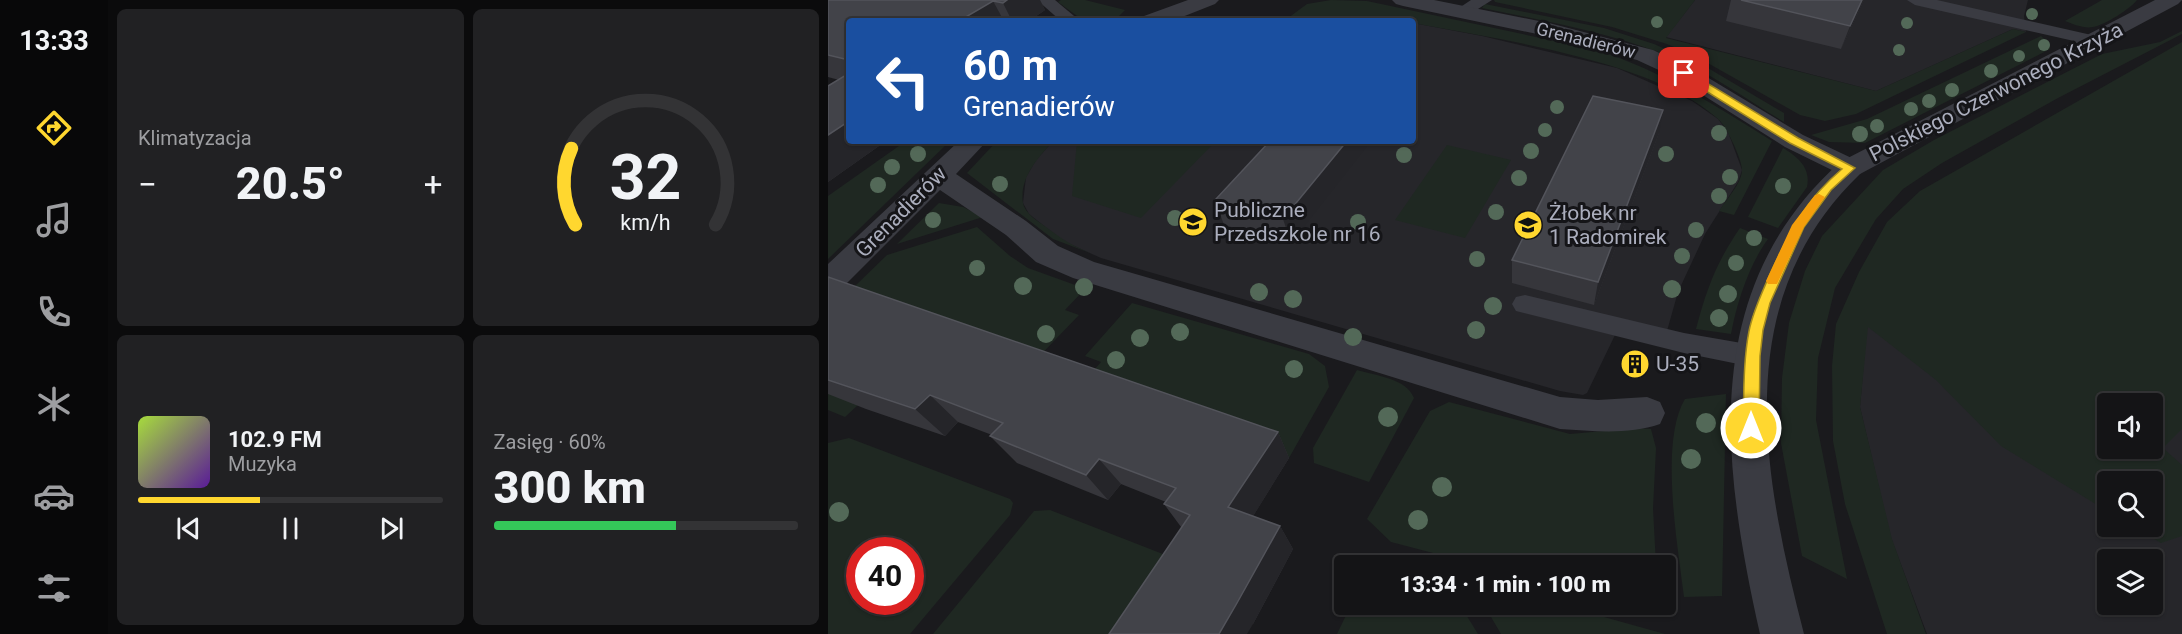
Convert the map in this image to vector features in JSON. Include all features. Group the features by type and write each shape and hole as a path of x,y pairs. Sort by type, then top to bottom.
{"street":[{"path":"1160,18 1208,0"},
{"name":"Grenadierów","path":"1403,0 1549,30 1645,55 1684,73 1794,141 1850,168"},
{"name":"Polskiego Czerwonego Krzyża","path":"1782,634 1761,542 1752,466 1750,409 1756,330 1764,303 1798,225 1827,187 1850,168 2172,1"},
{"name":"Grenadierów","path":"828,283 971,144"},
{"path":"938,175 1016,228 1047,254 1084,270 1560,413 1598,416 1647,413"}],"lane":[{"path":"1045,0 1068,18"},
{"path":"1461,12 1484,0"},
{"path":"1915,0 2096,41"},
{"path":"1525,304 1684,343 1753,356"}],"shaded area":[{"path":"1085,0 1125,10 1117,18 1080,18 1058,2"},
{"path":"1331,0 1367,1 1597,50 1666,79 1772,141 1734,215 1719,211 1739,181 1741,165 1727,130 1717,118 1689,98 1655,81 1615,67 1529,45 1416,24 1416,18 1288,18 1307,4"},
{"path":"1494,0 1695,0 1666,38 1876,91 2013,29 2026,32 1856,114 1825,121 1800,115 1697,57 1667,44 1612,27"},
{"path":"1695,0 2028,0 2024,16 2026,32 2013,29 1876,91 1666,37"},
{"path":"2102,0 2137,0 2117,16 2098,26 2079,26 2065,21"},
{"path":"1485,4 1604,28 1654,44 1708,68 1784,113 1784,122 1720,82 1681,61 1608,36 1482,8"},
{"name":"Żłobek nr 1 Radomirek","path":"1416,24 1482,36 1617,68 1692,101 1718,119 1728,132 1742,170 1738,182 1705,234 1678,292 1665,338 1615,335 1587,393 1583,395 1560,391 1101,258 1063,241 1029,214 1023,203 1026,177 1036,160 1050,144 1416,144"},
{"path":"2182,31 2182,34 2058,98 1942,163 1903,189 1876,219 1835,288 1818,358 1816,420 1847,579 1802,556 1781,443 1782,378 1789,323 1805,271 1822,236 1883,170 1934,140 2102,54 2160,42"},
{"path":"2041,36 2050,44 2050,49 1865,143 1829,142 1811,135 1867,119"},
{"path":"2182,42 2182,429 2163,448 2182,465 2182,536 2161,543 2151,537 2163,537 2163,471 2097,471 2097,505 2001,446 1936,380 1868,327 1860,407 1892,539 1926,634 1887,634 1845,504 1833,441 1832,366 1836,324 1859,272 1887,222 1920,191"},
{"path":"2182,91 2182,634 1927,634 1890,535 1860,407 1867,327"},
{"path":"902,144 947,144 828,259 828,196"},
{"path":"994,144 1050,144 1036,161 1027,177 1023,194 1024,207 1032,217 1057,235 1090,253 1053,239 967,173"},
{"path":"1077,144 1213,144 1141,218 1072,196"},
{"path":"1447,145 1511,160 1465,238 1395,220"},
{"path":"1783,148 1802,164 1808,180 1807,187 1778,228 1748,217"},
{"path":"939,203 963,207 983,217 897,244"},
{"path":"977,227 1010,256 1028,268 1078,286 1083,291 1065,310 1079,315 1029,367 854,287 887,255"},
{"path":"1740,228 1768,239 1755,260 1745,284 1731,334 1696,329 1713,276"},
{"path":"1132,303 1309,354 1325,366 1329,387 1289,458 1081,385 1101,362 1085,356"},
{"path":"1357,370 1397,382 1410,391 1414,398 1369,482 1314,463 1313,448"},
{"path":"828,373 874,390 845,417 828,410"},
{"path":"1726,394 1722,596 1684,597 1672,495 1673,441 1677,418 1685,399"},
{"path":"1449,402 1570,434 1637,428 1651,429 1656,448 1653,508 1655,555 1441,555 1391,542 1367,519 1430,411"},
{"path":"849,438 1010,499 1013,503 1010,515 910,634 828,634 828,443"},
{"path":"1050,510 1191,565 1145,634 933,634 1034,511"},
{"path":"1346,615 1466,615 1478,634 1337,634"},
{"path":"1490,615 1597,615 1665,634 1501,634"}],"building":[{"path":"828,0 1007,0 1003,3 993,1 964,18 846,18 846,59 828,55"},
{"path":"1741,0 1862,0 1850,26"},
{"path":"846,75 846,123 828,135 828,86"},
{"path":"1593,96 1663,110 1598,282 1512,260"},
{"path":"1267,144 1345,144 1283,219 1215,200"},
{"path":"828,277 1278,432 1228,507 1280,526 1219,634 1109,634 1190,515 1164,504 1176,488 1099,459 1086,475 990,436 1003,423 930,395 915,409 828,380"}],"slow traffic":[{"path":"1773,281 1798,225 1819,197"}],"place":[{"name":"Publiczne Przedszkole nr 16","path":"1193,222"},
{"name":"Żłobek nr 1 Radomirek","path":"1528,225"},
{"name":"U-35","path":"1635,364"}],"route":[{"path":"1684,73 1794,141 1850,168 1827,187 1798,225 1764,303 1756,330 1753,356 1751,428"}]}
